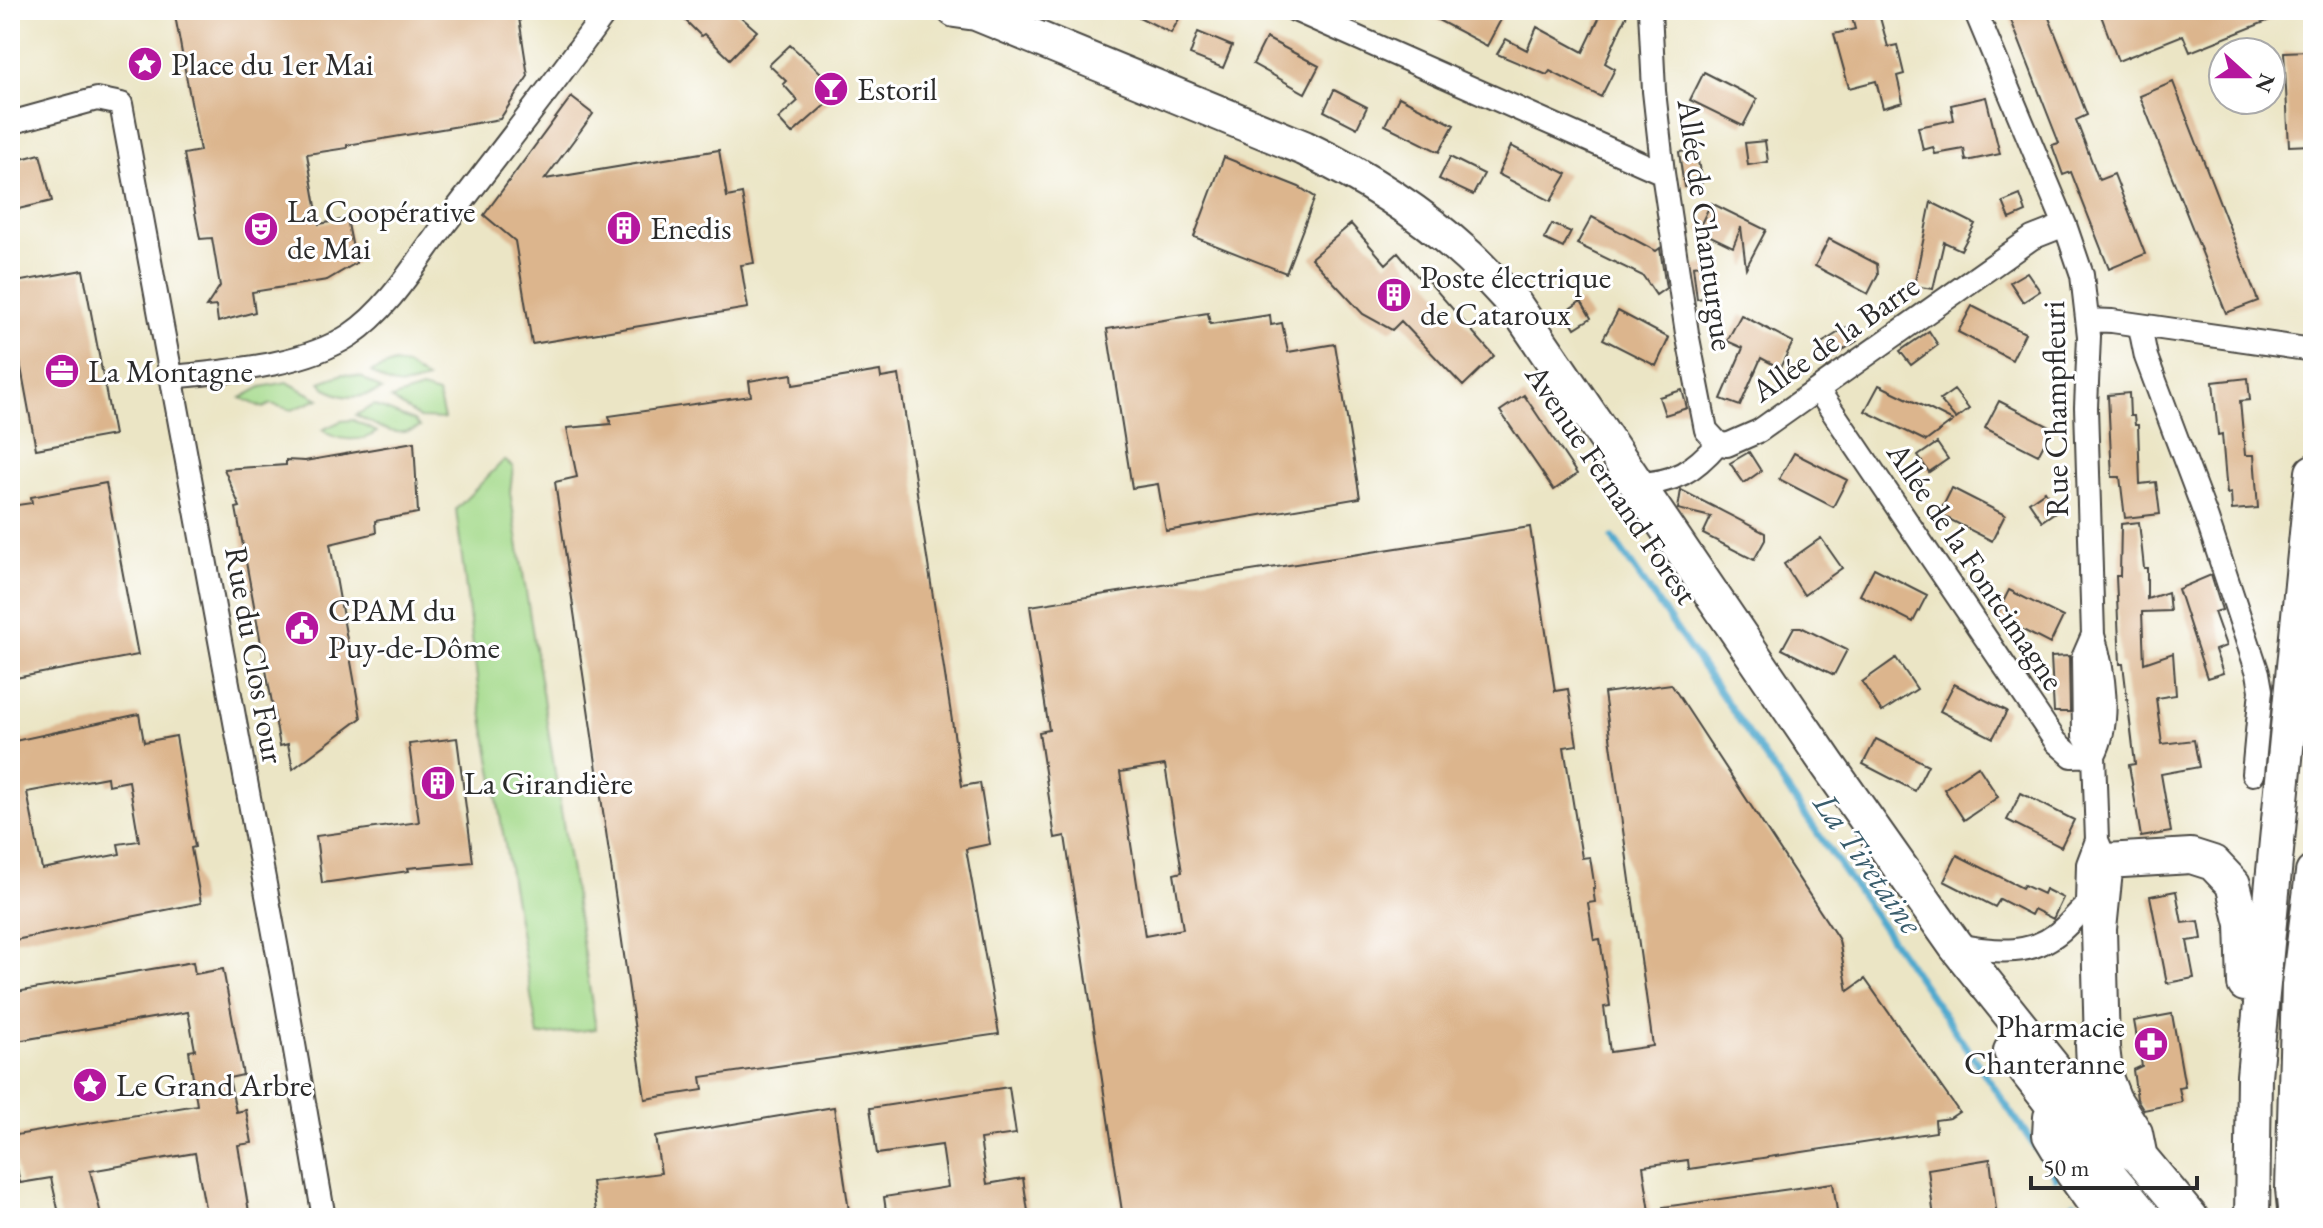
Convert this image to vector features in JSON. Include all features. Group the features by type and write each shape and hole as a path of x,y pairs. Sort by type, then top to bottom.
{"main road":[{"name":"Avenue Fernand Forest","path":"939,10 974,35 1336,184 1402,227 1456,271 1504,324 1887,886 2052,1105 2145,1218"},
{"name":"Avenue Fernand Forest","path":"955,10 976,13 1344,167 1418,215 1468,256 1515,305 1828,765 1955,945 2096,1121 2140,1157"},
{"path":"2252,1214 2254,1076 2313,472"},
{"path":"2191,1218 2140,1157 2135,1133 2114,1100 2106,1080 2095,901 2102,850 2191,856 2213,863 2233,884 2243,924 2243,969 2254,1076"},
{"path":"2296,1218 2293,1189 2299,985 2313,873"},
{"path":"2306,943 2313,984"},
{"path":"2052,1105 2050,1135 2105,1218"}],"street":[{"path":"173,377 290,359 348,336 363,325 401,281 607,10"},
{"path":"1295,10 1663,173"},
{"name":"Allée de Chanturgue","path":"1650,10 1654,91 1663,173 1700,406 1706,430 1718,443"},
{"name":"Rue Champfleuri","path":"1975,10 2065,225 2082,275 2088,320 2086,407 2093,635 2102,663 2103,738 2094,755 2102,850"},
{"name":"Rue du Clos Four","path":"10,123 97,99 121,104 324,1218"},
{"name":"Allée de la Barre","path":"1637,484 1669,481 1706,457 1718,443 1727,445 1741,440 1818,390 2032,238 2065,225"},
{"path":"2088,320 2313,350"},
{"path":"2140,327 2146,357 2207,519 2258,673 2261,690 2253,774"},
{"name":"Allée de la Fontcimagne","path":"1818,390 2056,742 2072,756 2094,755"},
{"path":"1955,945 1995,952 2043,944 2058,935 2095,901"},
{"path":"2095,901 2084,954 2089,1089 2107,1173"}],"green space":[{"path":"394,363 407,366 427,380 398,385 385,382 371,372"},
{"path":"343,374 361,377 382,390 365,395 341,396 320,382"},
{"path":"287,382 319,399 292,410 271,404 263,408 241,398 261,387"},
{"path":"421,389 438,394 444,419 420,418 391,399"},
{"path":"374,405 414,421 420,427 394,432 356,415"},
{"path":"353,420 377,432 364,438 349,439 322,430 341,421"},
{"path":"504,460 513,467 510,492 596,1029 538,1036 479,694 456,509"}],"building":[{"path":"174,10 512,10 514,18 519,18 528,76 500,119 307,154 319,224 347,219 356,263 327,280 252,292 255,312 218,322 216,306 206,307 220,286 212,238 200,239 184,154 200,151"},
{"path":"675,10 733,10 757,31 730,59"},
{"path":"1125,10 1184,10 1171,33"},
{"path":"1419,10 1506,10 1487,46"},
{"path":"1603,10 1629,10 1605,63 1615,69 1601,97 1550,71 1547,75 1497,54 1506,39 1527,50 1537,27 1583,52"},
{"path":"1850,10 1878,10 1888,47 1897,45 1904,74 1897,76 1903,102 1883,108 1876,81 1849,88 1834,34 1855,29"},
{"path":"2007,10 2046,10 2087,115 2076,120 2099,180 2114,174 2145,254 2109,269 2071,172 2063,175 2052,145 2059,143"},
{"path":"2099,10 2292,10 2230,36 2207,36 2207,45 2190,52 2183,35 2118,61"},
{"path":"1198,32 1232,46 1223,68 1190,55"},
{"path":"1266,38 1319,66 1305,93 1253,64"},
{"path":"790,45 841,91 792,134 778,119 798,101 783,84 786,81 769,65"},
{"path":"2308,51 2311,145 2289,146 2287,52"},
{"path":"1704,72 1757,99 1743,126 1690,100"},
{"path":"2173,82 2258,301 2226,313 2140,96"},
{"path":"1334,90 1367,107 1357,128 1324,111"},
{"name":"Enedis","path":"571,97 593,114 545,179 719,150 727,197 742,194 754,263 741,265 748,308 532,344 515,241 484,215"},
{"path":"1399,97 1454,125 1439,152 1385,125"},
{"path":"1986,97 2000,154 1966,161 1964,149 1935,154 1933,147 1923,150 1918,127 1954,120 1951,105"},
{"path":"1765,141 1768,162 1748,165 1745,143"},
{"path":"1511,146 1567,174 1551,201 1498,174"},
{"path":"1696,150 1702,183 1684,187 1679,152"},
{"path":"40,154 52,201 10,211 10,162"},
{"path":"1224,157 1299,187 1315,197 1286,273 1194,237"},
{"path":"1450,157 1484,174 1473,195 1439,179"},
{"path":"2020,195 2026,212 2010,219 2003,202"},
{"path":"1931,202 1975,224 1961,250 1944,242 1933,289 1914,286"},
{"path":"1711,203 1766,230 1746,268 1741,227 1733,247 1698,230"},
{"path":"1592,217 1656,251 1660,248 1666,288 1656,295 1643,276 1577,244"},
{"name":"Poste électrique de Cataroux","path":"1351,224 1386,264 1398,253 1418,277 1422,274 1494,356 1463,386 1401,321 1392,330 1363,314 1311,258"},
{"path":"1552,224 1571,232 1563,248 1544,239"},
{"path":"1829,239 1877,264 1878,274 1868,294 1815,266"},
{"path":"1710,264 1715,296 1697,299 1693,266"},
{"name":"La Montagne","path":"83,270 114,435 36,449 10,308 10,283"},
{"path":"2027,272 2040,291 2023,302 2010,282"},
{"path":"1581,301 1591,318 1575,328 1565,312"},
{"path":"1972,306 2025,333 2012,360 1958,332"},
{"path":"1618,311 1669,338 1656,366 1603,339"},
{"path":"1208,313 1210,324 1270,315 1271,325 1282,323 1288,352 1335,344 1360,498 1166,531 1158,484 1132,488 1107,329"},
{"path":"1741,315 1793,342 1780,368 1761,358 1740,406 1721,399 1743,348 1727,341"},
{"path":"1847,327 1857,341 1829,359 1820,344"},
{"path":"1929,331 1938,345 1911,365 1900,351"},
{"path":"880,371 881,378 899,375 962,786 980,783 990,844 966,849 999,1034 701,1077 703,1090 645,1099 555,482 577,477 567,428 611,424 609,416 751,396 749,381 792,374 793,385"},
{"path":"2248,378 2250,400 2240,401 2245,455 2254,455 2258,508 2232,510 2231,493 2227,494 2222,434 2218,435 2213,382"},
{"path":"1879,385 1953,421 1926,441 1865,411"},
{"path":"1682,390 1687,408 1665,415 1659,397"},
{"path":"1954,390 1969,409 1956,419 1940,400"},
{"path":"2129,393 2130,416 2134,416 2135,425 2138,425 2140,484 2156,482 2160,514 2125,518 2120,477 2112,477 2108,395"},
{"path":"1524,395 1577,474 1554,490 1500,411"},
{"path":"1999,401 2052,428 2038,455 1985,428"},
{"name":"CPAM du Puy-de-Dôme","path":"414,442 418,513 375,521 376,533 330,544 361,718 293,769 288,744 280,746 236,508 240,507 224,469 286,465 286,460 305,461"},
{"path":"1937,443 1948,459 1929,472 1918,456"},
{"path":"1749,452 1761,471 1744,483 1730,463"},
{"path":"1794,453 1847,480 1833,507 1779,479"},
{"path":"106,483 138,655 10,679 10,506 32,503 31,497"},
{"path":"1952,488 2005,515 1992,541 1939,514"},
{"path":"1681,490 1765,533 1765,540 1754,560 1703,534 1711,517 1678,509"},
{"path":"2045,491 2058,510 2042,521 2029,502"},
{"path":"2139,522 2144,568 2147,568 2147,599 2168,592 2170,611 2142,612 2144,663 2173,653 2176,695 2156,698 2162,744 2194,740 2199,767 2161,774 2171,832 2141,837 2129,765 2135,764 2123,664 2120,664 2116,576 2120,576 2121,524"},
{"path":"1530,527 1555,691 1568,689 1577,745 1564,747 1582,858 1590,857 1595,889 1595,902 1588,903 1594,940 1600,939 1610,1006 1604,1007 1610,1052 1653,1046 1604,693 1671,684 1839,940 1848,991 1865,979 1959,1112 1950,1118 1935,1120 1936,1132 1689,1169 1688,1160 1643,1166 1651,1218 1123,1218 1065,836 1055,838 1039,732 1049,730 1030,606","holes":["1165,765 1182,872 1174,874 1183,929 1145,936 1120,772"]},
{"path":"1821,538 1842,568 1804,595 1784,564"},
{"path":"1874,568 1927,595 1913,622 1860,595"},
{"path":"2211,575 2222,610 2214,612 2226,646 2215,650 2223,673 2207,678 2178,589"},
{"path":"2009,590 2063,617 2050,644 1996,616"},
{"path":"1794,627 1801,627 1847,650 1834,675 1782,649"},
{"path":"2069,656 2070,712 2054,712 2051,657"},
{"path":"1896,658 1917,689 1882,712 1862,682"},
{"path":"1954,684 2007,711 1993,738 1940,711"},
{"path":"139,714 144,742 176,736 201,903 10,941 10,742","holes":["107,777 108,785 129,781 139,841 118,844 120,854 42,869 27,792"]},
{"name":"La Girandière","path":"457,738 473,862 408,868 409,871 322,883 316,836 419,822 409,744"},
{"path":"1876,739 1928,765 1915,791 1863,764"},
{"path":"1978,766 1998,797 1964,820 1944,789"},
{"path":"2021,793 2074,820 2061,847 2007,820"},
{"path":"1957,855 2022,888 2024,885 2043,894 2045,889 2063,898 2053,919 2034,909 2031,915 2000,899 1995,907 1944,881"},
{"path":"2176,891 2182,923 2199,921 2202,939 2187,941 2194,978 2167,983 2150,896"},
{"path":"193,962 195,974 223,969 243,1075 229,1078 236,1112 246,1110 252,1143 238,1145 250,1218 207,1218 195,1153 90,1171 102,1218 60,1218 51,1178 20,1183 10,1136 197,1105 189,1051 195,1050 188,1012 16,1041 10,993"},
{"path":"2172,1014 2185,1087 2179,1088 2182,1102 2144,1110 2137,1099 2133,1070 2142,1066 2134,1021"},
{"path":"1009,1087 1016,1134 980,1139 987,1184 1023,1178 1029,1218 887,1218 884,1197 948,1187 942,1145 877,1154 870,1108"},
{"path":"834,1107 850,1218 597,1218 592,1182 661,1173 655,1137"},
{"path":"1990,1159 1997,1218 1934,1218 1928,1169"},
{"path":"1833,1183 1838,1218 1664,1218 1663,1207"}],"waterway":[{"name":"La Tiretaine","path":"1613,538 2056,1177"},
{"name":"La Tiretaine","path":"2074,1203 2083,1218"}],"place":[{"name":"Place du 1er Mai","path":"145,64"},
{"name":"Estoril","path":"831,89"},
{"name":"Enedis","path":"624,228"},
{"name":"La Coopérative de Mai","path":"261,229"},
{"name":"Poste électrique de Cataroux","path":"1394,295"},
{"name":"La Montagne","path":"62,371"},
{"name":"CPAM du Puy-de-Dôme","path":"302,628"},
{"name":"La Girandière","path":"438,783"},
{"name":"Pharmacie Chanteranne","path":"2151,1044"},
{"name":"Le Grand Arbre","path":"90,1085"}]}
